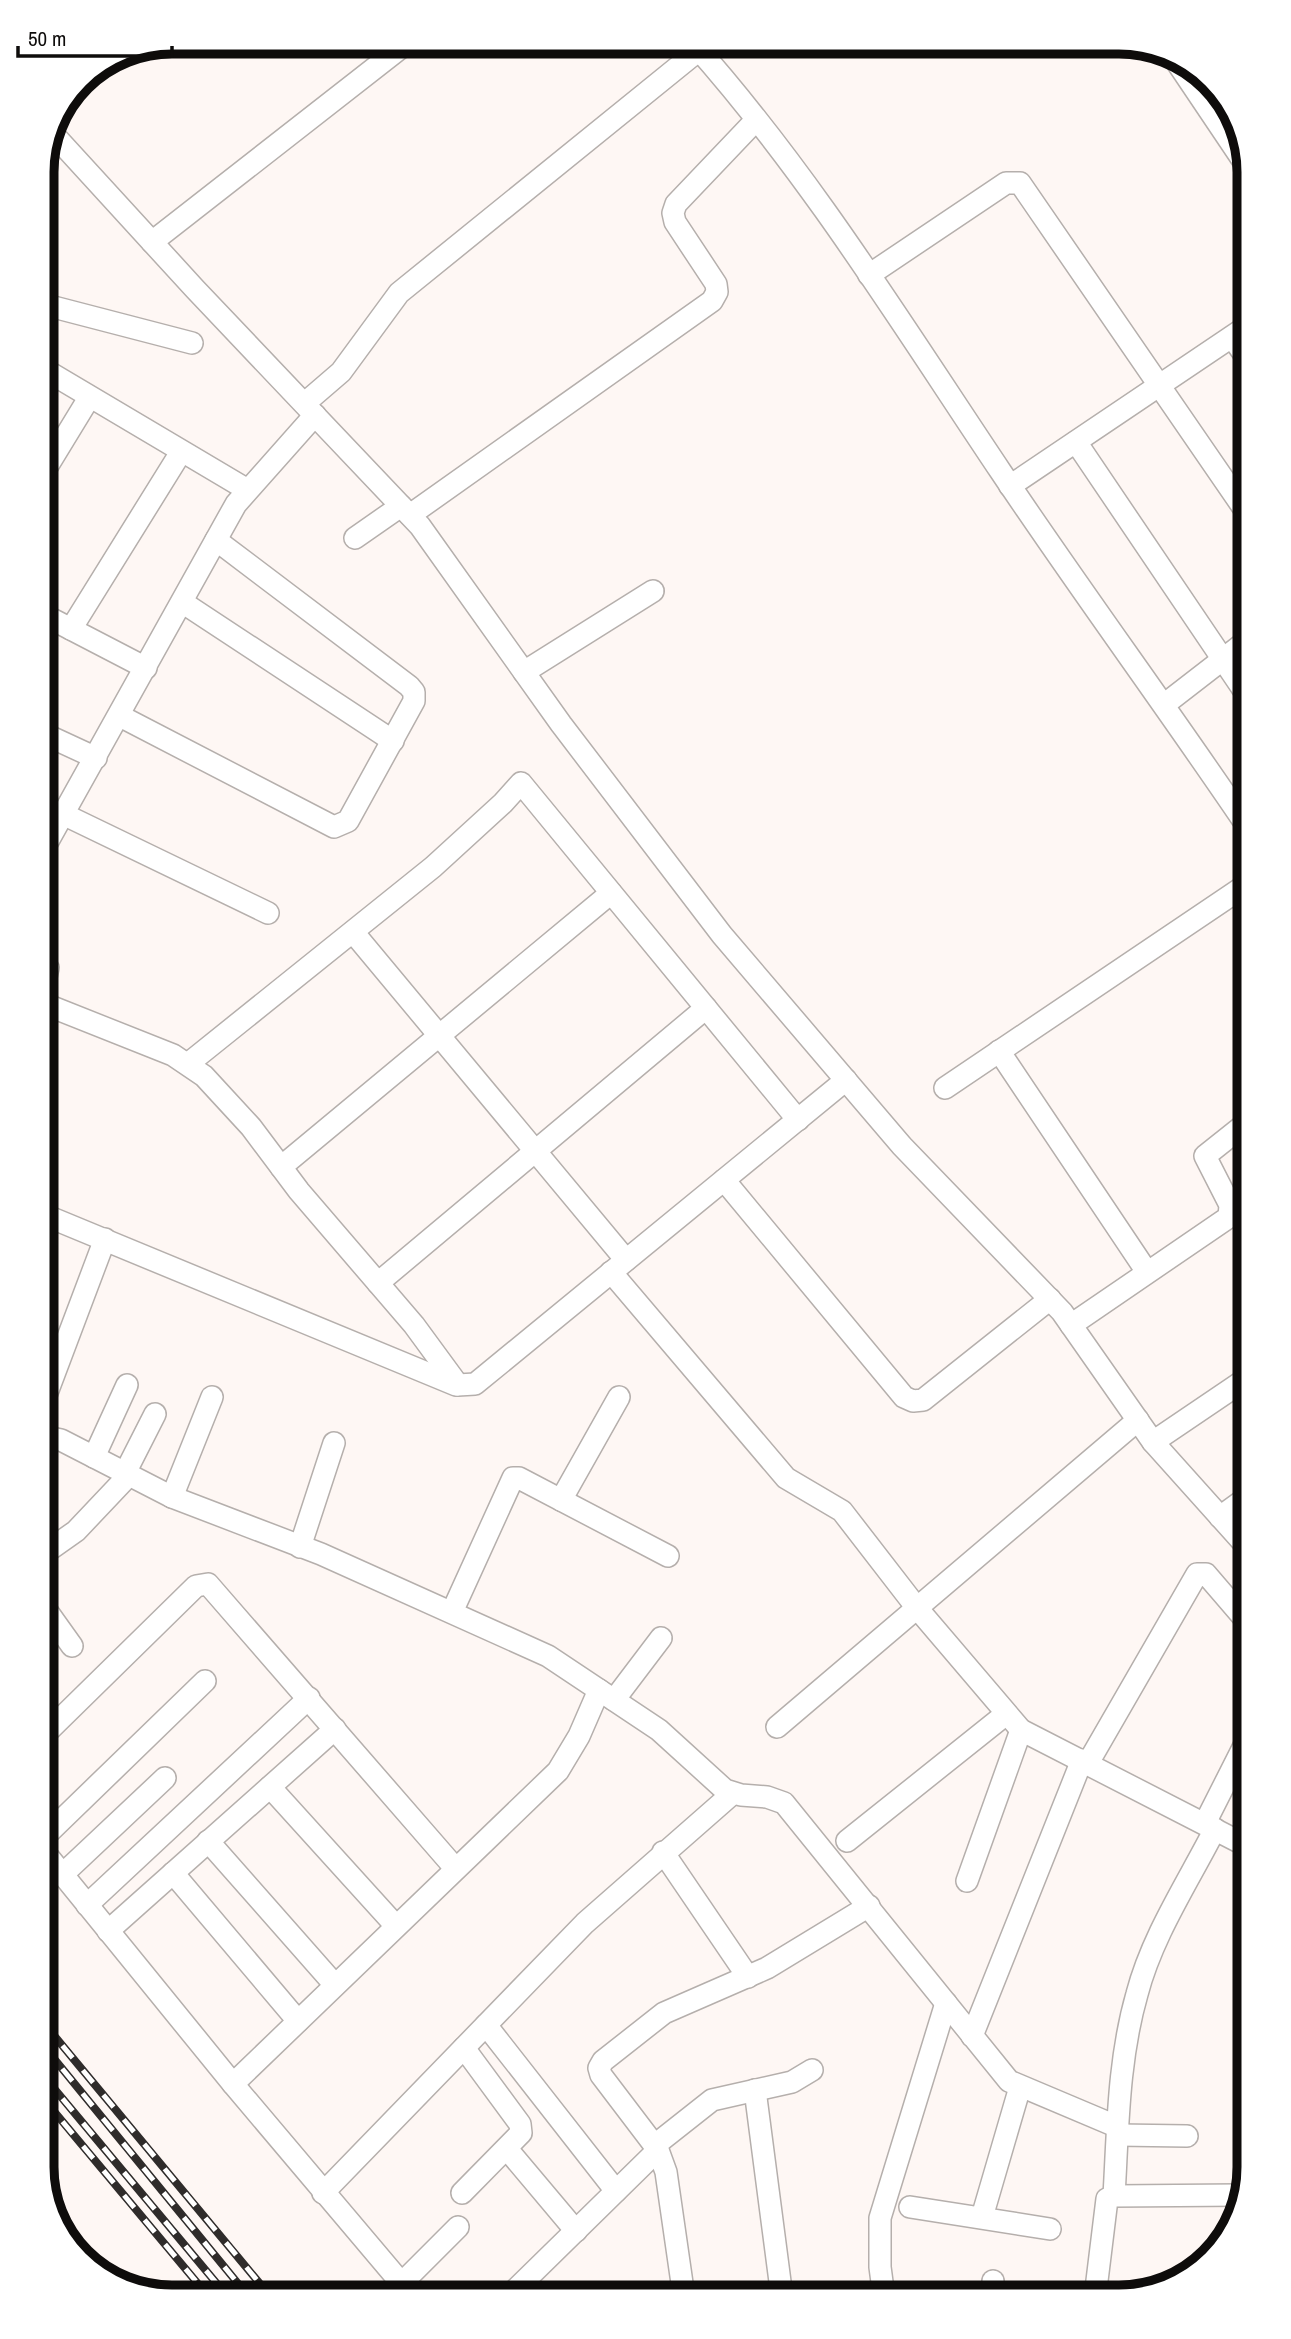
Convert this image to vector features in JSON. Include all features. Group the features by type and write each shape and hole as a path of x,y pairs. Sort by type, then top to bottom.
{"street":[{"path":"152,242 392,54"},
{"path":"55,832 246,489 341,372 399,293 685,55"},
{"path":"702,55 756,120 869,275 1010,486 1165,704 1237,811"},
{"path":"1186,75 1233,146"},
{"path":"355,538 405,511 712,300 717,292 716,284 675,222 673,213 676,204 756,120"},
{"path":"59,140 405,511 722,935 902,1146 1051,1299 1153,1442 1237,1536"},
{"path":"869,275 1006,183 1020,183 1237,499"},
{"path":"55,307 192,343"},
{"path":"1010,486 1237,334"},
{"path":"55,376 246,489"},
{"path":"55,454 89,398"},
{"path":"1076,442 1237,680"},
{"path":"71,629 181,452"},
{"path":"120,716 334,827 348,821 393,741 414,701 414,692 409,685 216,540"},
{"path":"524,672 653,591"},
{"path":"182,602 393,741"},
{"path":"55,621 146,668"},
{"path":"1165,704 1237,648"},
{"path":"55,739 96,758"},
{"path":"189,1063 433,867 521,783 798,1120"},
{"path":"65,816 268,913"},
{"path":"945,1088 1237,891"},
{"path":"281,1167 611,893"},
{"path":"353,932 534,1150 619,1266 786,1478 842,1511 917,1608 1021,1730 1237,1841"},
{"path":"55,1008 189,1063 228,1101 414,1325 458,1385"},
{"path":"378,1283 706,1008"},
{"path":"999,1051 1147,1272"},
{"path":"54,1219 458,1385 475,1384 846,1080"},
{"path":"1071,1325 1230,1217 1230,1205 1205,1156 1237,1131"},
{"path":"724,1180 904,1397 913,1401 923,1400 1051,1299"},
{"path":"54,1372 104,1238"},
{"path":"94,1457 127,1385"},
{"path":"1153,1442 1237,1385"},
{"path":"172,1497 212,1397"},
{"path":"561,1500 619,1397"},
{"path":"54,1546 76,1531 127,1474 155,1414"},
{"path":"777,1727 1138,1420"},
{"path":"54,1439 172,1497 300,1547 452,1612 562,1664 659,1730 732,1794 767,1797 784,1803 999,2071 1020,2087 1118,2131 1187,2136"},
{"path":"300,1547 334,1443"},
{"path":"452,1612 509,1481 519,1478 668,1556"},
{"path":"1220,1517 1237,1505"},
{"path":"972,2036 1085,1762 1196,1574 1206,1573 1237,1610"},
{"path":"54,1725 202,1583 208,1584 455,1868"},
{"path":"54,1621 72,1646"},
{"path":"233,2084 558,1771 607,1695 661,1638"},
{"path":"54,1827 205,1681"},
{"path":"88,1905 309,1698"},
{"path":"847,1841 1006,1714"},
{"path":"108,1931 335,1729"},
{"path":"967,1881 1021,1730"},
{"path":"1114,2196 1123,2056 1137,1992 1148,1960 1237,1764"},
{"path":"63,1874 165,1778"},
{"path":"270,1787 396,1926"},
{"path":"323,2193 584,1923 732,1794"},
{"path":"208,1841 335,1985"},
{"path":"663,1852 748,1976"},
{"path":"54,1863 323,2193 402,2284"},
{"path":"173,1873 298,2021"},
{"path":"682,2285 666,2172 657,2148 601,2075 599,2068 603,2061 664,2013 748,1976 869,1906"},
{"path":"883,2285 879,2235 883,2207 946,2003"},
{"path":"486,2025 616,2192"},
{"path":"462,2193 521,2133 520,2124 464,2048"},
{"path":"521,2284 657,2148 712,2100 792,2082 812,2070"},
{"path":"982,2217 1020,2087"},
{"path":"755,2090 780,2285"},
{"path":"507,2149 576,2231"},
{"path":"1096,2285 1104,2205 1107,2199 1114,2196 1233,2195"},
{"path":"910,2207 1050,2229"},
{"path":"412,2284 458,2227"}],"railway":[{"path":"54,2036 260,2284"},
{"path":"54,2059 238,2284"},
{"path":"54,2088 217,2284"},
{"path":"54,2111 198,2284"}]}
